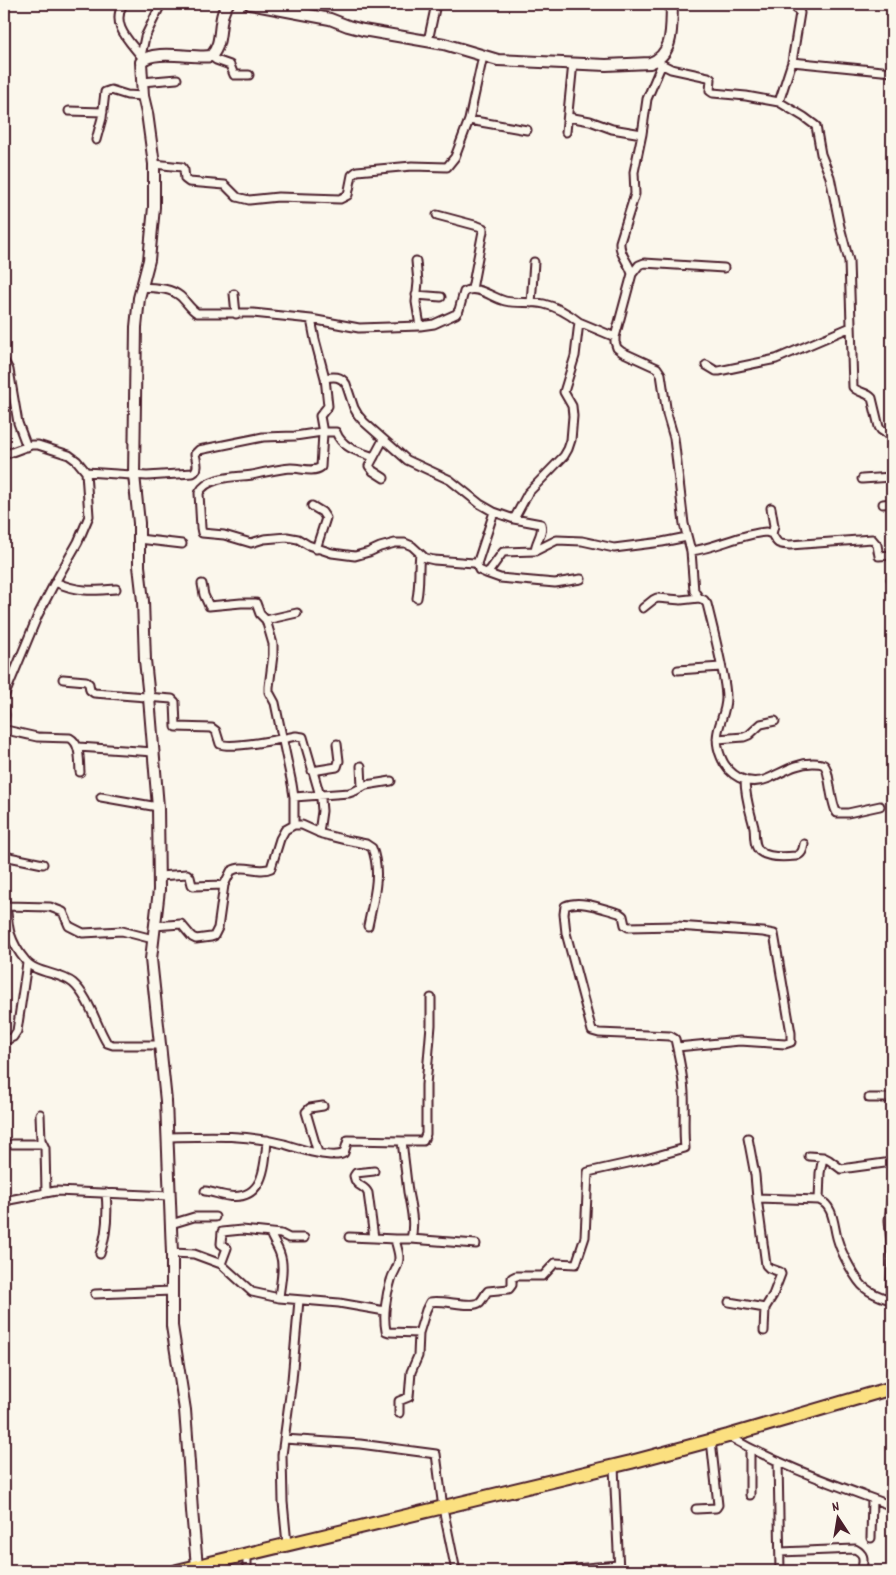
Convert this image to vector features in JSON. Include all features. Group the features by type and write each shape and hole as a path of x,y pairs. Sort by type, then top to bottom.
{"highway":[{"path":"177,1571 614,1467 892,1388"}],"street":[{"path":"123,4 118,17 119,23 142,58"},
{"path":"161,4 145,37 141,66 143,96 148,113 154,164 154,207 149,260 141,288 136,327 134,475 139,523 139,566 143,601 145,660 158,807 159,876 151,960 166,1101 172,1253 172,1326 185,1410 197,1566"},
{"path":"142,58 165,55 197,58 212,56 218,47 224,10 228,4"},
{"path":"250,4 330,19 363,30 428,41 498,60 606,65 659,63 671,69 708,77 711,79 710,91 713,93 779,102 813,123 818,132 821,154 830,177 849,260 853,387 855,390 869,394 872,398 879,427 892,437"},
{"path":"428,41 436,4"},
{"path":"632,274 629,264 622,255 620,242 635,194 634,172 642,134 646,99 659,63 671,38 672,4"},
{"path":"779,102 792,62 800,13 796,8 796,4"},
{"path":"212,56 216,60 229,64 234,75 249,75"},
{"path":"154,164 182,167 185,178 189,182 226,185 241,199 249,200 288,197 340,199 348,195 352,175 357,171 404,166 447,167 455,157 469,120 483,56"},
{"path":"792,62 892,72"},
{"path":"566,132 573,63"},
{"path":"142,82 178,79"},
{"path":"96,140 105,94 108,90 127,95 143,96"},
{"path":"69,111 103,112"},
{"path":"568,117 612,129 642,134"},
{"path":"469,120 527,130"},
{"path":"437,215 483,228 484,231 472,289"},
{"path":"416,261 418,282 416,302 420,326"},
{"path":"531,303 534,262"},
{"path":"699,598 694,590 691,551 684,524 674,438 667,414 661,374 657,368 617,348 615,337 632,274 639,265 644,263 724,268"},
{"path":"141,288 160,288 172,291 180,296 197,313 253,313 311,319 359,328 434,324 456,314 464,292 472,289 504,301 544,304 556,308 579,322 615,337"},
{"path":"234,294 236,314"},
{"path":"416,295 441,297"},
{"path":"311,319 325,378 328,406 320,416 322,432 322,460 320,468 309,470 292,468 221,479 203,487 199,493 201,532 204,534 224,535 251,543 264,539 287,537 298,539 316,549 340,555 355,556 394,543 404,544 412,546 426,558 477,564"},
{"path":"514,519 528,494 564,456 571,440 572,406 564,392 575,356 579,322"},
{"path":"706,365 718,371 766,362 851,327"},
{"path":"4,361 9,370 24,448"},
{"path":"325,378 336,377 343,380 358,416 407,460 450,480 480,504 494,512 514,519 541,524 535,551"},
{"path":"86,472 147,476 193,473 197,468 196,451 199,450 264,437 295,436 322,432 336,432 340,440 352,450 374,457"},
{"path":"384,440 369,468 384,478"},
{"path":"4,455 31,445 38,445 69,455 86,472 89,516 78,542 38,615 4,697"},
{"path":"862,479 892,477"},
{"path":"883,504 892,503"},
{"path":"312,506 322,512 326,518 316,549"},
{"path":"771,508 774,526 772,534"},
{"path":"494,512 477,564 479,570 500,578 536,582 562,583 581,580"},
{"path":"691,551 711,548 766,532 772,534 777,543 785,545 872,540 877,545 879,556 892,554"},
{"path":"486,574 500,553 535,551 558,540 582,541 614,548 687,537"},
{"path":"139,539 182,544"},
{"path":"417,598 420,579 420,554"},
{"path":"55,582 68,588 88,591 116,589"},
{"path":"202,584 209,606 256,603 260,614 266,620 272,644 269,692 273,698 294,797 294,825"},
{"path":"644,608 657,598 681,600 699,598 707,604 726,697 717,739 721,756 735,776 757,782 790,768 809,763 823,764 826,769 837,813 848,813 880,806"},
{"path":"266,620 297,613"},
{"path":"678,670 721,667"},
{"path":"63,679 86,681 89,684 90,690 94,693 174,700 176,727 212,728 216,731 220,744 223,746 296,736 303,737 320,795 322,811 320,833"},
{"path":"4,708 4,722"},
{"path":"717,739 749,736 761,724 775,721"},
{"path":"4,728 37,737 70,738 76,742 78,747 80,772"},
{"path":"312,771 337,767 339,761 337,744"},
{"path":"78,747 154,752"},
{"path":"361,766 362,787"},
{"path":"745,780 745,793 759,850 766,854 796,856 800,855 804,844"},
{"path":"294,797 349,793 362,787 392,781"},
{"path":"101,797 158,807"},
{"path":"154,926 181,924 196,939 214,936 218,928 224,885 230,871 245,868 267,870 271,868 280,839 285,830 294,825 366,844 372,848 375,861 376,886 368,926"},
{"path":"4,856 43,864"},
{"path":"159,876 187,874 194,886 224,885"},
{"path":"153,939 122,931 83,933 71,928 67,924 64,913 55,908 5,903 10,933 27,963 66,979 77,987 108,1045 160,1045"},
{"path":"399,1413 399,1401 409,1397 411,1372 418,1356 420,1333 430,1302 475,1304 481,1301 488,1291 509,1289 512,1285 512,1278 516,1276 543,1276 555,1263 576,1264 585,1237 588,1172 684,1149 684,1088 676,1047 675,1039 670,1036 599,1033 592,1031 566,933 565,906 569,904 587,905 622,914 628,927 676,926 769,932 774,934 791,1042 785,1044 740,1041 676,1047"},
{"path":"4,1041 13,1037 17,1031 27,963"},
{"path":"168,1137 233,1136 268,1140 318,1153 343,1155 346,1142 350,1140 423,1141 426,1134 426,1070 430,1038 431,998"},
{"path":"869,1098 892,1098"},
{"path":"318,1153 306,1112 310,1108 323,1106"},
{"path":"40,1114 41,1140 45,1148 46,1192"},
{"path":"748,1138 755,1175 766,1265 781,1274 773,1295 765,1308 764,1331"},
{"path":"205,1192 214,1192 230,1197 245,1195 256,1190 262,1176 268,1140"},
{"path":"402,1141 408,1194 413,1216 411,1239"},
{"path":"12,1144 43,1144"},
{"path":"809,1156 823,1157 841,1169 892,1162"},
{"path":"819,1200 820,1173 823,1157"},
{"path":"374,1171 359,1172 354,1176 356,1184 365,1188 368,1193 374,1238"},
{"path":"4,1201 46,1192 170,1196"},
{"path":"100,1254 107,1228 106,1193"},
{"path":"892,1194 889,1220 892,1257"},
{"path":"757,1198 819,1200 824,1202 830,1210 840,1246 859,1283 879,1297 891,1301 892,1261"},
{"path":"171,1224 194,1217 215,1217"},
{"path":"220,1264 227,1248 221,1244 222,1232 242,1230 283,1235 289,1238 304,1238"},
{"path":"270,1233 282,1260 279,1298"},
{"path":"349,1237 476,1244"},
{"path":"395,1239 399,1258 397,1268 391,1279 385,1311 386,1331 420,1333"},
{"path":"172,1253 194,1254 220,1264 252,1292 279,1298 338,1303 385,1311"},
{"path":"95,1294 172,1291"},
{"path":"287,1544 282,1488 284,1438 292,1380 299,1300"},
{"path":"729,1302 765,1308"},
{"path":"728,1436 778,1462 892,1506"},
{"path":"284,1438 360,1444 434,1453 437,1456 443,1508 456,1571"},
{"path":"696,1509 716,1508 718,1505 711,1440"},
{"path":"750,1448 750,1495"},
{"path":"778,1462 780,1571"},
{"path":"565,1570 618,1568 614,1467"},
{"path":"871,1538 872,1499"},
{"path":"780,1552 855,1549 861,1552 863,1556 862,1571"},
{"path":"247,1554 247,1571"}]}
